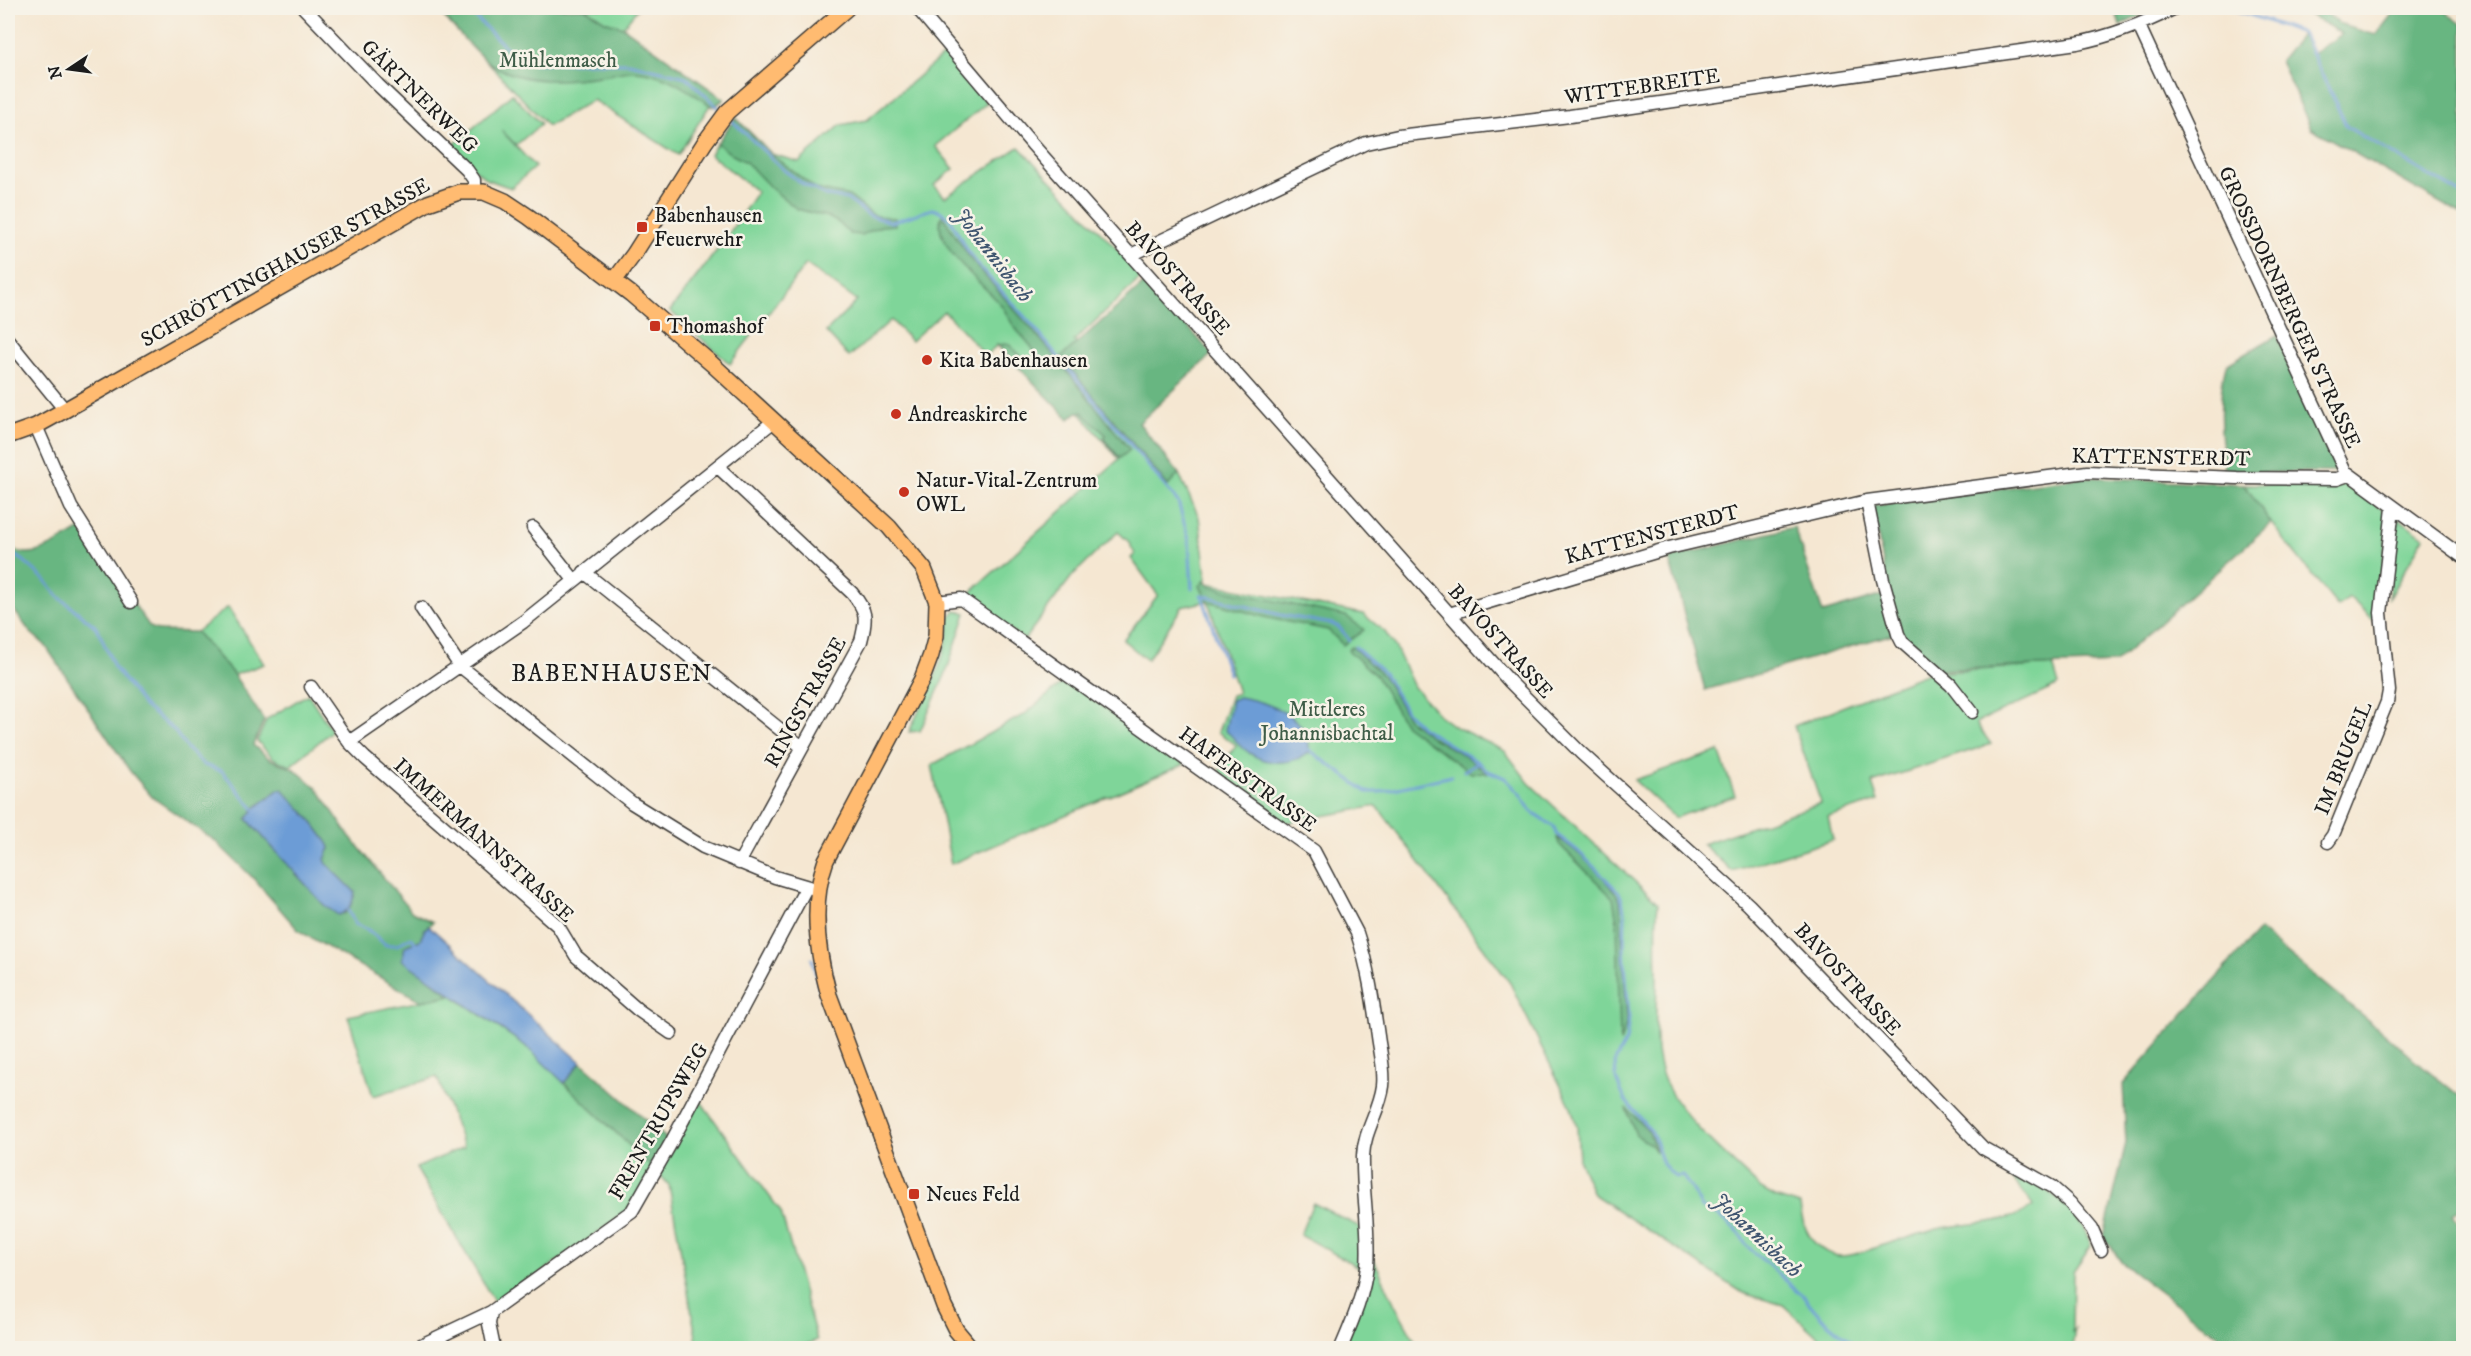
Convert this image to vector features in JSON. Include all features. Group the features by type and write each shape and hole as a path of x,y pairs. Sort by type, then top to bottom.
{"main road":[{"path":"614,280 634,254 721,119 733,106 847,8"},
{"name":"SCHRÖTTINGHAUSER STRASSE","path":"8,436 36,426 65,410 428,203 459,192 474,191 494,195 515,207 614,280 686,342 906,545 930,578 937,602"},
{"path":"937,602 936,636 922,679 829,853 813,888 819,950 829,995 944,1306 956,1330 971,1348"}],"street":[{"name":"GÄRTNERWEG","path":"304,8 378,85 467,170 474,180 474,191"},
{"name":"BAVOSTRASSE","path":"917,8 1032,144 1510,682 1573,746 1785,940 1979,1143 1993,1155 2052,1187 2070,1203 2092,1229 2101,1250"},
{"name":"WITTEBREITE","path":"1131,255 1366,143 1398,136 1570,116 2065,45 2107,37 2139,26 2175,8"},
{"name":"GROSSDORNBERGER STRASSE","path":"2139,26 2348,475 2463,558"},
{"path":"8,340 65,410"},
{"path":"349,742 523,622 774,421"},
{"path":"36,426 71,507 131,602"},
{"name":"RINGSTRASSE","path":"717,467 852,593 861,604 865,616 861,641 739,863"},
{"name":"KATTENSTERDT","path":"1449,614 1669,548 1867,501 2087,472 2237,478 2337,479 2348,475"},
{"path":"1867,501 1882,580 1898,634 1902,642 1951,685 1972,712"},
{"name":"IM BRUGEL","path":"2328,842 2333,835 2387,702 2389,691 2381,613 2393,508"},
{"path":"533,528 579,576 802,747"},
{"name":"HAFERSTRASSE","path":"937,602 961,599 1293,834 1314,851 1319,860 1357,933 1361,946 1373,1001 1383,1072 1381,1094 1365,1140 1363,1154 1368,1240 1367,1266 1356,1310 1341,1348"},
{"path":"421,608 460,666 632,803 703,847 739,863 813,888"},
{"name":"IMMERMANNSTRASSE","path":"311,687 349,742 382,774 558,926 576,956 638,1010 671,1033"},
{"name":"FRENTRUPSWEG","path":"415,1348 491,1312 632,1211 813,888"},
{"path":"491,1312 489,1324 494,1348"}],"green space":[{"name":"Mühlenmasch","path":"436,8 638,8 623,27 724,99 716,106 710,105 678,155 593,100 548,126"},
{"path":"436,8 585,8 605,21 623,27 724,99 713,107 676,83 645,72 628,71 562,80 518,76 491,64 470,46"},
{"path":"2115,8 2155,8 2120,26"},
{"path":"2298,8 2320,8 2341,25 2376,35 2397,8 2441,8 2463,25 2463,216 2311,128 2280,61 2301,35 2312,54 2342,34"},
{"name":"Mittleres Johannisbachtal","path":"947,52 987,103 935,146 954,169 934,185 945,197 1019,147 1143,276 1074,341 1179,474 1199,517 1207,583 1363,614 1385,632 1396,648 1414,687 1439,715 1454,726 1505,751 1529,783 1658,903 1656,1035 1659,1060 1666,1084 1696,1126 1761,1189 1775,1197 1800,1205 1806,1228 1820,1248 1834,1255 1853,1255 1937,1229 2012,1217 2034,1206 2013,1179 1986,1154 2033,1181 2062,1202 2075,1215 2091,1246 2073,1272 2072,1332 2075,1329 2072,1348 1830,1348 1783,1305 1743,1293 1593,1194 1579,1161 1577,1127 1571,1107 1510,983 1377,806 1284,823 1216,776 1236,745 1218,732 1231,695 1238,693 1208,601 1182,607 1147,660 1123,640 1158,595 1131,558 1135,554 1128,541 1118,532 1073,575 1024,640 991,616 969,594 1119,459 1036,361 1029,363 1008,344 997,345 986,356 944,311 911,341 891,320 849,357 826,332 857,301 806,264 730,364 670,311 724,241 757,192 710,154 717,143 721,145 736,118 772,154 799,162 841,125 867,120"},
{"path":"512,94 541,124 516,145 501,130 535,167 511,188 486,179 450,148"},
{"path":"735,118 772,155 816,189 849,196 872,214 895,218 895,225 881,226 862,235 850,234 839,223 828,217 797,209 772,189 746,162 717,143"},
{"path":"942,215 972,261 1055,356 1130,450 1120,458 1103,438 1106,435 1082,412 1077,412 1069,419 997,345 1008,344 1029,363 1036,360 1032,348 1001,305 961,264 943,239 940,226"},
{"path":"1147,281 1212,354 1139,423 1179,474 1168,486 1061,357"},
{"path":"2277,335 2338,466 2334,472 2225,473 2221,432 2221,391 2226,365"},
{"path":"2084,477 2244,484 2271,523 2115,663 1940,670 1903,637 1889,593 1872,506"},
{"path":"2244,484 2348,485 2382,509 2387,520 2378,624 2349,597 2338,607 2271,523"},
{"path":"2398,518 2424,537 2388,599"},
{"path":"1794,527 1823,613 1883,595 1893,634 1705,690 1669,558"},
{"path":"81,529 150,627 160,631 196,632 234,675 264,720 253,745 270,759 294,769 317,788 348,834 412,912 433,922 425,929 420,940 409,944 402,959 451,995 421,1001 299,931 252,877 215,841 152,797 130,771 45,645 30,632 8,602 8,547 17,552 36,552","holes":["282,789 310,819 330,848 325,859 326,864 354,892 349,910 344,914 324,905 247,819 254,809"]},
{"path":"1205,580 1210,586 1224,590 1346,616 1364,630 1343,645 1328,630 1268,618 1208,601 1200,586"},
{"path":"228,607 264,664 234,675 196,632"},
{"path":"956,610 966,613 946,673 920,731 909,732 940,663 948,634 949,619"},
{"path":"1352,647 1384,677 1409,720 1433,738 1467,757 1487,773 1471,773 1405,725 1376,676 1348,650"},
{"path":"2053,665 2059,685 1976,723 1991,744 1872,783 1878,801 1828,817 1833,840 1732,871 1702,844 1821,803 1794,726 1928,673"},
{"path":"1066,680 1185,764 951,864 932,765 1025,714"},
{"path":"308,694 332,731 290,766 273,758 257,741 267,719"},
{"path":"1719,751 1735,796 1675,818 1634,780"},
{"path":"1557,838 1593,866 1620,901 1627,1021 1620,1043 1617,921 1613,898 1559,844"},
{"path":"2259,930 2463,1099 2463,1206 2453,1214 2463,1228 2463,1348 2235,1348 2121,1262 2104,1236 2126,1143 2123,1084"},
{"path":"451,995 527,1047 653,1168 631,1209 496,1305 416,1168 464,1147 437,1077 373,1096 348,1016"},
{"path":"581,1062 668,1140 653,1168 564,1083"},
{"path":"699,1099 781,1212 817,1340 798,1348 698,1348 669,1185 659,1174"},
{"path":"1626,1108 1649,1131 1656,1153 1650,1144 1636,1135"},
{"path":"1313,1203 1360,1227 1363,1234 1364,1270 1300,1235"},
{"path":"1371,1253 1395,1305 1419,1348 1344,1348"}],"water":[{"path":"1239,697 1275,707 1296,721 1308,740 1309,753 1301,758 1275,762 1249,753 1225,730 1232,700"},
{"path":"282,789 310,819 328,843 330,848 325,859 327,864 355,892 350,906 342,914 338,915 324,905 247,819 254,809"},
{"path":"429,926 581,1062 564,1083 527,1047 402,960 405,946 420,940"}],"waterway":[{"name":"Johannisbach","path":"470,8 475,17 516,57 534,63 629,63 686,77 722,111"},
{"path":"2230,8 2302,33 2347,127 2464,196"},
{"name":"Johannisbach","path":"729,118 785,171 803,184 827,196 847,199 870,216 892,222 932,209 940,211 950,219 979,266 1032,325 1178,502 1189,540 1192,589"},
{"path":"8,552 23,560 44,579 59,597 95,626 114,667 144,706 174,730 187,749 204,765 222,771 254,809"},
{"path":"1201,595 1281,615 1332,624 1339,627 1349,640"},
{"name":"Johannisbach","path":"1202,596 1229,674"},
{"path":"1355,647 1384,673 1406,711 1421,727 1478,762"},
{"name":"Johannisbach","path":"1308,749 1367,792 1380,792 1452,776"},
{"name":"Johannisbach","path":"1464,771 1478,762 1486,770 1505,778 1520,794 1531,811 1554,827 1556,834 1578,851 1619,892 1625,915 1624,949 1629,1017 1626,1041 1615,1061 1616,1079 1625,1100 1652,1132 1663,1164 1675,1177 1684,1178 1701,1207 1719,1216 1740,1234 1746,1245 1803,1296 1821,1317 1859,1348"},
{"path":"348,910 355,924 368,930 386,945 397,945 409,938 415,943"},
{"path":"812,959 822,998"}],"place":[{"name":"Babenhausen Feuerwehr","path":"642,227"},
{"name":"Thomashof","path":"655,326"},
{"name":"Kita Babenhausen","path":"927,360"},
{"name":"Andreaskirche","path":"896,414"},
{"name":"Natur-Vital-Zentrum OWL","path":"904,492"},
{"name":"Neues Feld","path":"914,1194"}],"district":[{"name":"BABENHAUSEN","path":"612,673"}]}
